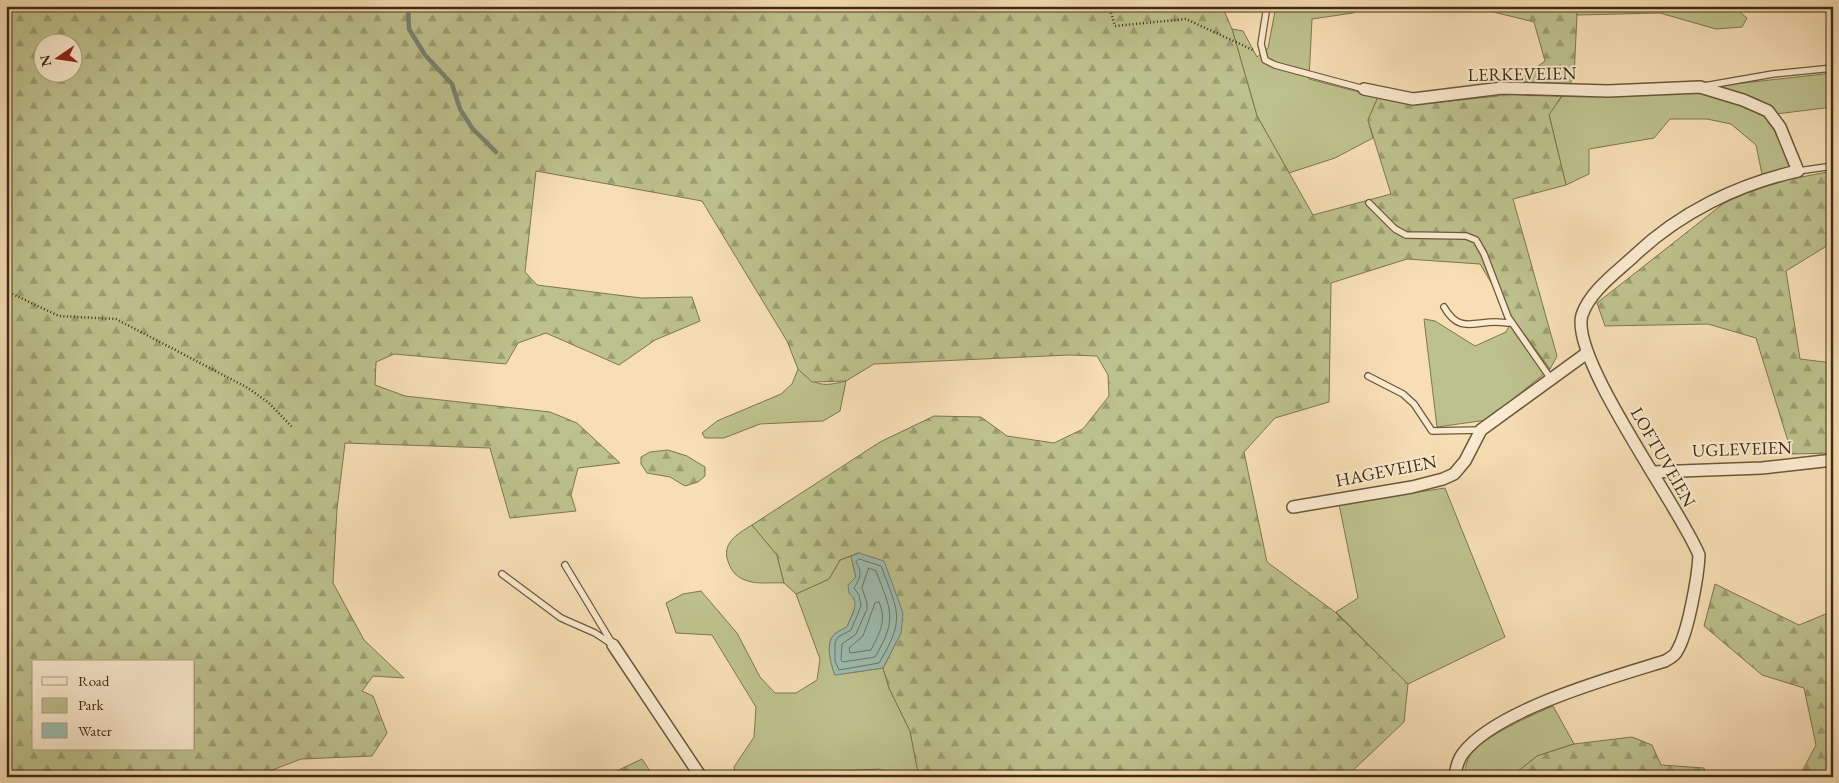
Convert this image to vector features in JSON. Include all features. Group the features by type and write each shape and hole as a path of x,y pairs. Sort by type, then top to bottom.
{"street":[{"name":"LERKEVEIEN","path":"1364,89 1413,98 1502,88 1608,91 1700,87 1743,100 1768,111 1782,132 1798,171"},
{"name":"LOFTUVEIEN","path":"1455,777 1457,763 1470,745 1513,717 1561,695 1665,661 1676,653 1687,619 1699,569 1699,555 1653,472 1623,423 1587,353 1581,324 1587,305 1647,244 1680,221 1717,199 1763,180 1798,171"},
{"name":"HAGEVEIEN","path":"1293,507 1412,487 1443,479 1454,474 1465,461 1481,430 1587,353"},
{"name":"UGLEVEIEN","path":"1653,472 1762,468 1833,460"},
{"path":"613,645 701,777"}],"lane":[{"path":"1263,55 1261,44 1267,6"},
{"name":"LERKEVEIEN","path":"1263,55 1265,60 1274,65 1364,89"},
{"path":"1700,87 1773,74 1833,68"},
{"name":"LOFTUVEIEN","path":"1798,171 1833,166"},
{"path":"1369,203 1395,229 1406,235 1466,236 1476,240 1484,254 1512,323 1551,378"},
{"path":"1444,307 1456,322 1465,324 1512,323"},
{"path":"1368,376 1403,394 1414,404 1432,431 1481,430"},
{"path":"565,565 613,645"},
{"path":"502,574 523,592 561,618 585,631 595,633 613,645"}],"path":[{"path":"1109,6 1115,26 1186,19 1263,55"},
{"path":"6,291 59,316 116,319 248,388 269,403 293,428"}],"green space":[{"path":"6,6 1222,6 1232,29 1257,116 1313,215 1391,194 1368,120 1378,97 1413,105 1498,96 1545,61 1534,22 1469,6 1574,6 1577,15 1574,77 1549,115 1566,185 1513,199 1557,356 1550,369 1513,319 1480,264 1407,259 1331,283 1329,402 1275,418 1244,452 1267,562 1335,612 1408,684 1404,722 1348,775 919,777 910,731 889,688 883,668 901,633 858,553 840,560 829,579 796,594 784,583 777,555 752,525 880,442 934,416 981,417 1007,436 1054,443 1083,429 1109,396 1108,375 1097,356 1069,355 874,364 846,381 812,382 798,369 787,341 702,201 536,171 525,272 537,285 641,298 692,297 700,321 655,340 619,365 546,333 518,343 506,364 394,354 376,362 375,385 405,396 550,412 577,423 620,463 578,468 571,495 576,511 510,518 490,448 345,443 337,509 333,583 364,640 404,678 373,676 362,691 373,696 387,733 372,756 301,759 270,771 271,777 6,777"},
{"path":"1276,6 1366,6 1353,13 1312,19 1309,79 1378,97 1368,120 1373,138 1335,158 1289,173 1257,116 1232,29 1243,31 1257,57 1268,48"},
{"path":"1574,6 1732,6 1747,18 1742,27 1716,29 1660,13 1577,15"},
{"path":"1833,73 1833,107 1776,114 1795,178 1764,184 1756,145 1731,124 1707,119 1670,119 1654,138 1589,149 1589,174 1566,185 1549,114 1566,91 1695,93 1716,86"},
{"path":"1833,171 1833,242 1786,271 1800,359 1833,363 1833,453 1792,454 1756,338 1708,324 1605,326 1597,303 1724,203 1764,184"},
{"path":"1424,319 1435,321 1475,346 1506,332 1513,319 1550,369 1487,420 1437,427"},
{"path":"798,369 810,379 820,384 846,381 840,411 823,421 760,424 724,438 705,438 702,433 717,421 781,394 792,384"},
{"path":"668,450 687,456 705,467 705,476 698,482 685,486 670,477 647,473 641,464 641,457 650,452"},
{"path":"1445,488 1505,637 1408,684 1336,612 1358,598 1339,504"},
{"path":"752,525 777,555 784,583 750,582 735,574 729,564 727,557 728,545 736,536"},
{"path":"851,556 856,578 849,585 856,605 847,627 836,633 830,642 830,659 833,671 835,675 883,668 889,688 910,731 919,777 901,777 879,769 794,774 783,777 736,777 734,767 754,737 756,707 712,635 676,633 666,603 683,594 701,591 737,633 760,677 775,693 796,693 817,680 820,659 796,594 829,579 840,560"},
{"path":"1715,584 1799,625 1833,611 1833,777 1799,777 1816,745 1804,688 1762,675 1704,626"},
{"path":"1553,706 1574,744 1537,756 1511,777 1465,777 1468,759 1477,747 1497,733"},
{"path":"1632,737 1652,745 1661,765 1704,768 1705,777 1511,777 1537,756 1574,744"},
{"path":"642,759 654,777 604,777 610,774"}],"water":[{"path":"859,553 884,561 903,613 901,633 883,668 835,675 829,647 832,637 847,627 853,613 855,605 853,597 849,593 848,585 856,577 851,556"}],"waterway":[{"path":"408,6 409,29 425,55 452,84 460,109 472,128 496,152"}]}
